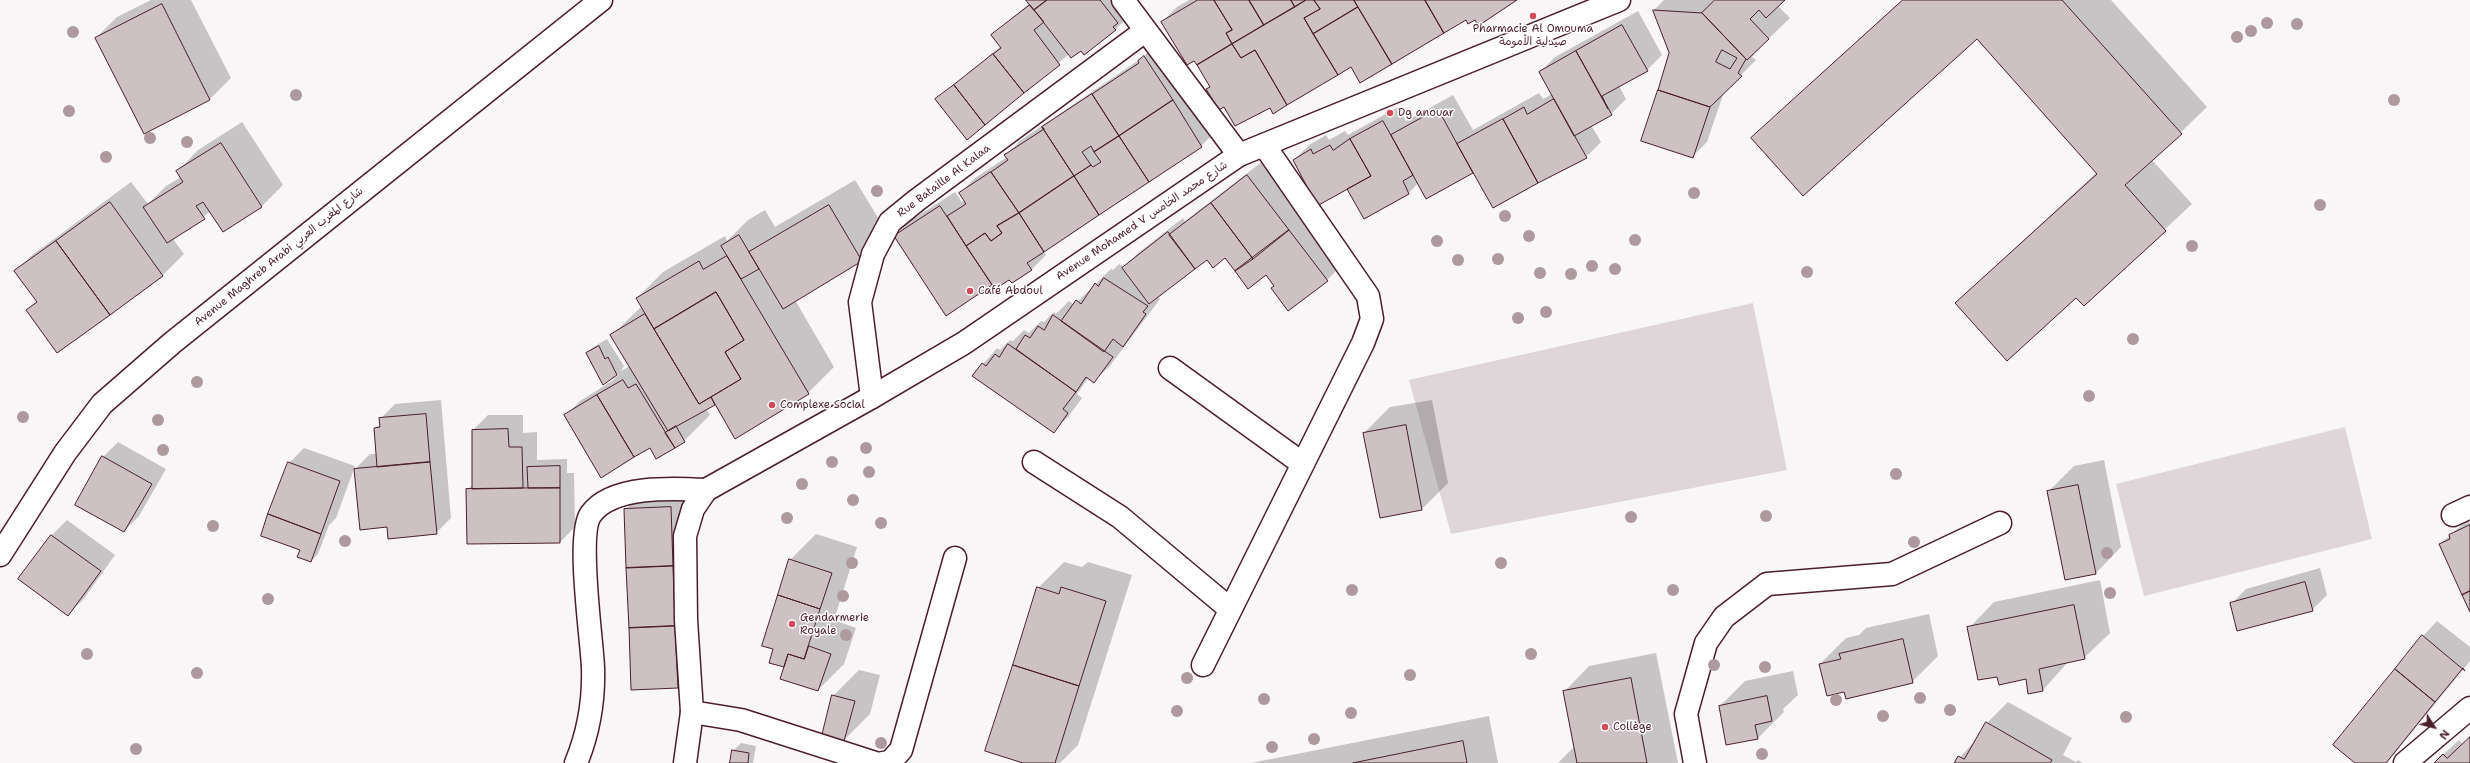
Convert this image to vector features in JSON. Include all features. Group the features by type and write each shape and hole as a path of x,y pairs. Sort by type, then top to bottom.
{"street":[{"name":"Avenue Maghreb Arabi شارع المغرب العربي","path":"0,555 65,453 102,404 172,343 601,0"},
{"path":"1123,0 1239,155"},
{"name":"Avenue Mohamed V شارع محمد الخامس","path":"685,763 692,712 686,620 685,536 693,509 706,490 872,398 964,343 1239,155 1619,0"},
{"name":"Rue Bataille Al Kalaa","path":"872,398 860,302 873,254 890,222 917,200 1145,31"},
{"path":"1203,665 1364,343 1372,319 1368,296 1264,145"},
{"path":"1170,368 1303,464"},
{"path":"1034,462 1120,517 1230,609"},
{"path":"576,763 584,743 591,702 593,670 584,538 590,515 608,500 619,495 673,488 706,490"},
{"path":"1695,763 1686,714 1706,643 1724,617 1767,584 1892,574 2000,522"},
{"path":"883,763 890,762 901,750 955,558"},
{"path":"2405,763 2470,708"},
{"path":"692,712 741,720 875,763"}],"shaded area":[{"path":"1753,303 1787,470 1451,534 1409,380"},
{"path":"2345,427 2372,539 2144,596 2116,484"}],"building":[{"path":"1026,0 1047,0 1034,10"},
{"path":"1047,0 1100,0 1118,23 1113,27 1116,30 1084,55 1081,51 1071,58 1034,10"},
{"path":"1198,0 1214,0 1232,30 1226,33 1232,44 1197,65 1194,61 1187,65 1161,22"},
{"path":"1214,0 1249,0 1264,25 1232,44 1226,33 1232,30"},
{"path":"1249,0 1291,0 1295,7 1264,25"},
{"path":"1291,0 1306,0 1295,7"},
{"path":"1306,0 1314,0 1320,9 1304,18 1338,75 1287,105 1255,50 1241,58 1232,44"},
{"path":"1314,0 1354,0 1358,7 1313,34 1304,18 1320,9"},
{"path":"1354,0 1425,0 1444,33 1392,64"},
{"path":"1425,0 1517,0 1478,26 1475,20 1468,24 1466,20 1444,33"},
{"path":"1715,0 1785,0 1766,18 1759,10 1750,19 1769,39 1747,60 1702,13"},
{"path":"1903,0 2062,0 2182,134 2125,185 2166,231 2084,306 2076,298 2007,361 1955,303 2097,174 1977,39 1803,196 1751,138"},
{"path":"162,4 210,100 144,134 95,38"},
{"path":"1030,5 1044,22 1034,30 1060,65 1024,93 993,54 1001,48 991,35"},
{"path":"1358,7 1392,64 1360,83 1351,67 1338,75 1313,34"},
{"path":"1653,10 1702,13 1746,59 1738,73 1742,76 1710,107 1658,90 1669,53","holes":["1722,50 1737,58 1730,69 1716,62"]},
{"path":"1622,25 1648,71 1602,96 1608,109 1576,51"},
{"path":"1232,44 1241,58 1255,50 1287,105 1273,114 1270,108 1235,126 1224,107 1219,110 1206,89 1210,87 1197,65"},
{"path":"1576,51 1612,115 1574,136 1539,72"},
{"path":"993,54 1024,93 985,125 954,85"},
{"path":"1144,56 1173,100 1119,136 1092,94 1139,63 1138,61"},
{"path":"954,85 985,125 967,140 935,99"},
{"path":"1658,90 1710,107 1693,158 1641,141"},
{"path":"1092,94 1119,136 1094,152 1091,146 1082,152 1091,165 1074,176 1042,127"},
{"path":"1554,99 1587,158 1538,183 1503,119 1524,107 1527,114"},
{"path":"1173,100 1202,147 1149,182 1119,136"},
{"path":"1438,109 1473,173 1426,199 1391,135"},
{"path":"1503,119 1538,183 1493,208 1457,144"},
{"path":"1383,121 1413,175 1403,181 1409,194 1364,219 1347,189 1371,176 1350,139"},
{"path":"1044,129 1074,176 1019,213 991,172 1008,160 1004,155"},
{"path":"1119,136 1149,182 1099,215 1074,176 1091,165 1093,167 1101,162 1094,152"},
{"path":"1350,139 1371,176 1317,206 1293,160 1311,149 1313,154 1330,145 1333,150"},
{"path":"221,143 262,207 223,232 203,202 196,206 205,219 167,243 143,207 183,182 176,171"},
{"path":"991,172 1019,213 997,226 1002,233 991,241 985,233 966,246 947,216 966,204 959,193"},
{"path":"1247,175 1289,230 1253,259 1211,203"},
{"path":"1074,176 1099,215 1044,252 1019,213"},
{"path":"110,202 163,276 110,315 56,241"},
{"path":"1211,203 1253,259 1235,271 1225,258 1213,268 1207,260 1195,269 1169,235"},
{"path":"829,205 862,261 783,309 749,252"},
{"path":"940,206 992,285 946,316 894,236"},
{"path":"1019,213 1044,252 1027,263 1032,270 1012,283 1009,280 995,289 966,246 985,233 991,241 1002,233 997,226"},
{"path":"1289,230 1328,281 1288,311 1271,288 1274,286 1266,275 1248,289 1235,271"},
{"path":"1168,232 1195,269 1149,304 1122,268"},
{"path":"739,235 759,269 741,279 721,246"},
{"path":"56,241 110,315 57,353 26,310 37,302 14,271"},
{"path":"727,256 809,394 735,439 711,397 741,379 725,352 744,340 716,292 654,329 636,298 699,261 703,269"},
{"path":"1104,278 1148,306 1143,312 1146,314 1123,347 1113,339 1104,352 1061,321 1076,300 1081,304 1095,283 1098,286"},
{"path":"716,292 744,340 725,352 741,379 699,404 654,329"},
{"path":"645,314 699,404 711,397 715,405 668,431 610,335"},
{"path":"1053,315 1113,357 1094,383 1086,377 1076,392 1016,349 1025,335 1030,338 1038,326 1044,330"},
{"path":"1008,344 1076,392 1063,409 1068,413 1054,433 972,376 982,363 986,366 995,354 999,357"},
{"path":"599,346 605,359 608,357 617,375 603,385 586,353"},
{"path":"623,380 628,388 636,384 675,448 656,459 650,448 634,457 597,395"},
{"path":"597,395 634,457 601,478 564,415"},
{"path":"426,414 430,462 377,467 374,428 380,427 379,418"},
{"path":"1406,425 1422,510 1380,518 1363,433"},
{"path":"676,426 685,442 675,448 665,433"},
{"path":"508,429 509,447 522,447 523,488 472,489 472,430"},
{"path":"102,456 152,484 124,532 75,505"},
{"path":"288,462 340,481 321,534 268,514"},
{"path":"430,462 437,534 388,539 387,527 360,530 354,469"},
{"path":"560,466 560,488 528,488 527,467"},
{"path":"2078,485 2096,574 2065,580 2047,491"},
{"path":"560,488 560,543 467,544 466,489"},
{"path":"671,507 673,566 626,568 624,509"},
{"path":"268,514 321,534 311,562 297,557 300,550 261,536"},
{"path":"2470,525 2470,591 2462,595 2439,544 2450,539 2449,535"},
{"path":"51,535 101,571 68,616 18,579"},
{"path":"789,559 832,573 820,609 778,595"},
{"path":"673,566 675,626 629,628 626,568"},
{"path":"2305,582 2313,611 2237,631 2230,603"},
{"path":"1037,587 1059,594 1061,587 1106,601 1079,686 1013,665"},
{"path":"2470,591 2470,612 2462,595"},
{"name":"Gendarmerie Royale","path":"778,595 820,609 804,659 788,654 784,667 769,663 773,649 762,646"},
{"path":"2074,605 2085,659 2039,669 2043,691 2028,694 2026,679 1999,685 1997,677 1978,680 1967,627"},
{"path":"675,626 678,688 631,690 629,628"},
{"path":"2422,635 2462,669 2435,702 2395,669"},
{"path":"1903,639 1913,683 1846,699 1844,692 1827,696 1819,664 1841,659 1839,654"},
{"path":"809,646 831,654 818,691 780,679 788,654 804,659"},
{"path":"1013,665 1079,686 1055,763 1023,763 985,751"},
{"path":"2395,669 2435,702 2386,763 2355,763 2333,745"},
{"name":"Collège","path":"1631,678 1647,763 1577,763 1563,691"},
{"path":"832,695 855,701 844,741 822,736"},
{"path":"1767,696 1772,721 1755,725 1758,739 1726,745 1719,706"},
{"path":"1986,722 2052,760 2050,763 1954,763 1958,756 1964,759"},
{"path":"2470,737 2470,763 2434,763 2443,754 2447,758"},
{"path":"1463,741 1467,763 1353,763"},
{"path":"732,750 749,753 748,763 730,763"}],"place":[{"name":"Pharmacie Al Omouma صيدلية الأمومة","path":"1533,16"},
{"name":"Dg anouar","path":"1390,113"},
{"name":"Café Abdoul","path":"970,291"},
{"name":"Complexe Social","path":"772,405"},
{"name":"Gendarmerie Royale","path":"792,624"},
{"name":"Collège","path":"1605,727"}]}
